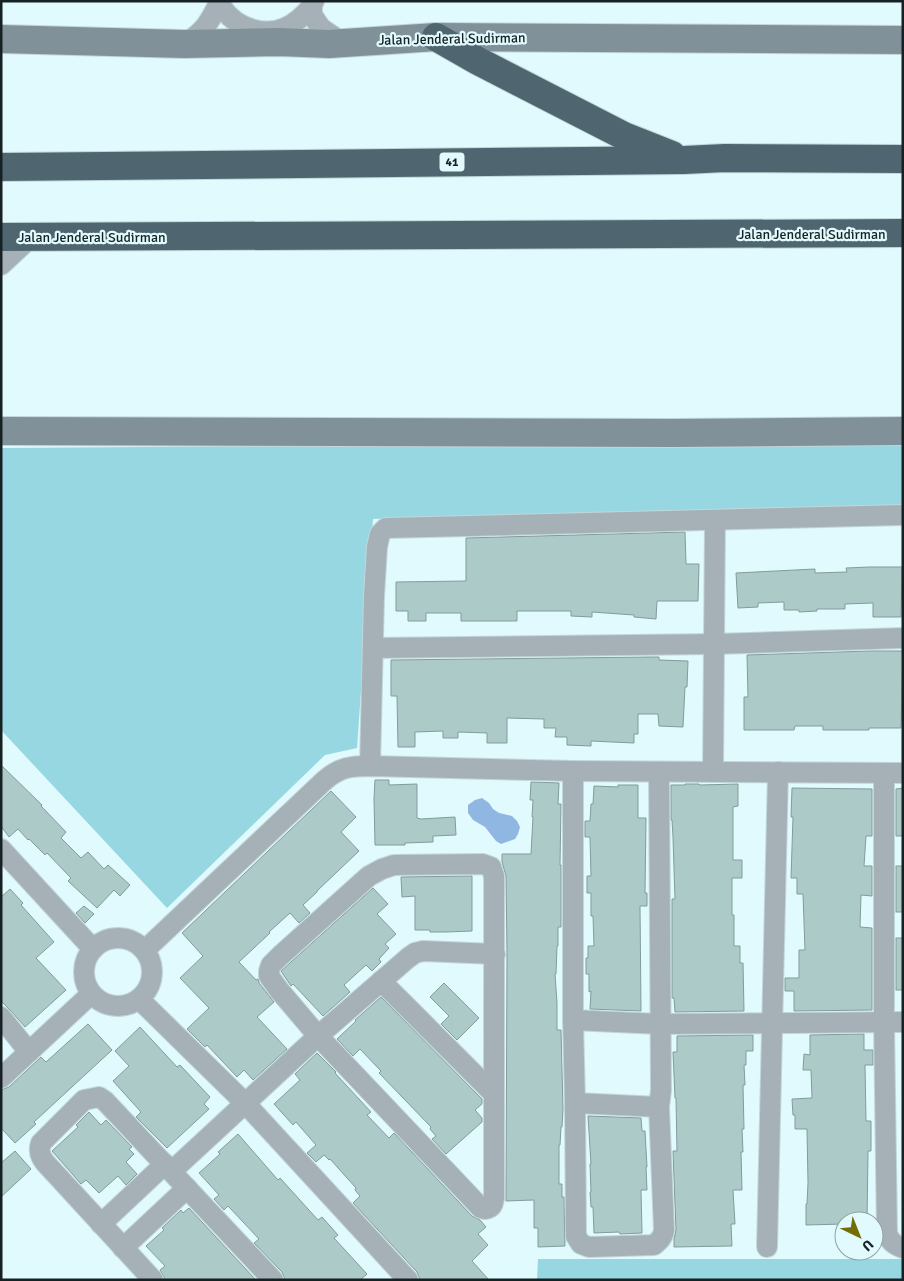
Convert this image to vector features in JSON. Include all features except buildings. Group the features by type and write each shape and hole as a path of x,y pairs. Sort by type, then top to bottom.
{"highway":[{"path":"436,37 478,61 624,136 684,160"},
{"name":"41","path":"1,167 725,158 903,160"},
{"name":"Jalan Jenderal Sudirman","path":"1,237 903,233"}],"street":[{"path":"184,44 204,29 219,2 229,17 243,27 260,31 277,30 293,24 313,4"},
{"path":"313,4 312,15 321,28 343,42"},
{"name":"Jalan Jenderal Sudirman","path":"1,39 184,44 279,42 329,44 436,37 903,40"},
{"path":"1,265 31,237"},
{"path":"1,431 674,433 903,431"},
{"path":"370,766 374,596 380,534 386,528 903,515"},
{"path":"713,772 715,520"},
{"path":"373,648 714,644 903,638"},
{"path":"145,950 333,774 346,768 370,766 573,771 893,773 893,1022 886,1234 894,1245 903,1248"},
{"path":"573,771 573,1020 576,1103 576,1236 581,1244 589,1247 654,1245 663,1236 664,1230 658,1107 660,1090 660,1024 658,772"},
{"path":"767,1247 778,772"},
{"path":"1,849 92,949"},
{"path":"483,864 491,867 494,876 495,954 493,1205 485,1210 481,1208 318,1036 269,976 271,964 369,876 382,869 394,865 483,864"},
{"path":"113,938 125,938 145,950 152,970 151,981 147,991 140,999 120,1007 109,1006 91,994 85,982 84,971 86,959 92,949 102,942 113,938"},
{"path":"102,1224 245,1103 318,1036 415,953 422,951 495,954"},
{"path":"381,981 493,1094"},
{"path":"1,1078 91,994"},
{"path":"140,999 245,1103 408,1280"},
{"path":"1,1017 29,1052"},
{"path":"573,1020 660,1024 893,1022"},
{"path":"153,1280 43,1160 39,1153 41,1143 84,1100 99,1097 105,1101 273,1280"},
{"path":"576,1103 658,1107"},
{"path":"123,1248 186,1188"}],"shaded area":[{"path":"903,442 903,506 373,519 357,748 325,755 167,908 1,730 1,448"},
{"path":"482,798 499,813 512,816 517,821 520,827 515,839 501,844 496,841 485,827 473,820 468,813 468,805"},
{"path":"538,1259 834,1259 834,1261 884,1261 884,1259 903,1259 903,1280 537,1280"}]}
